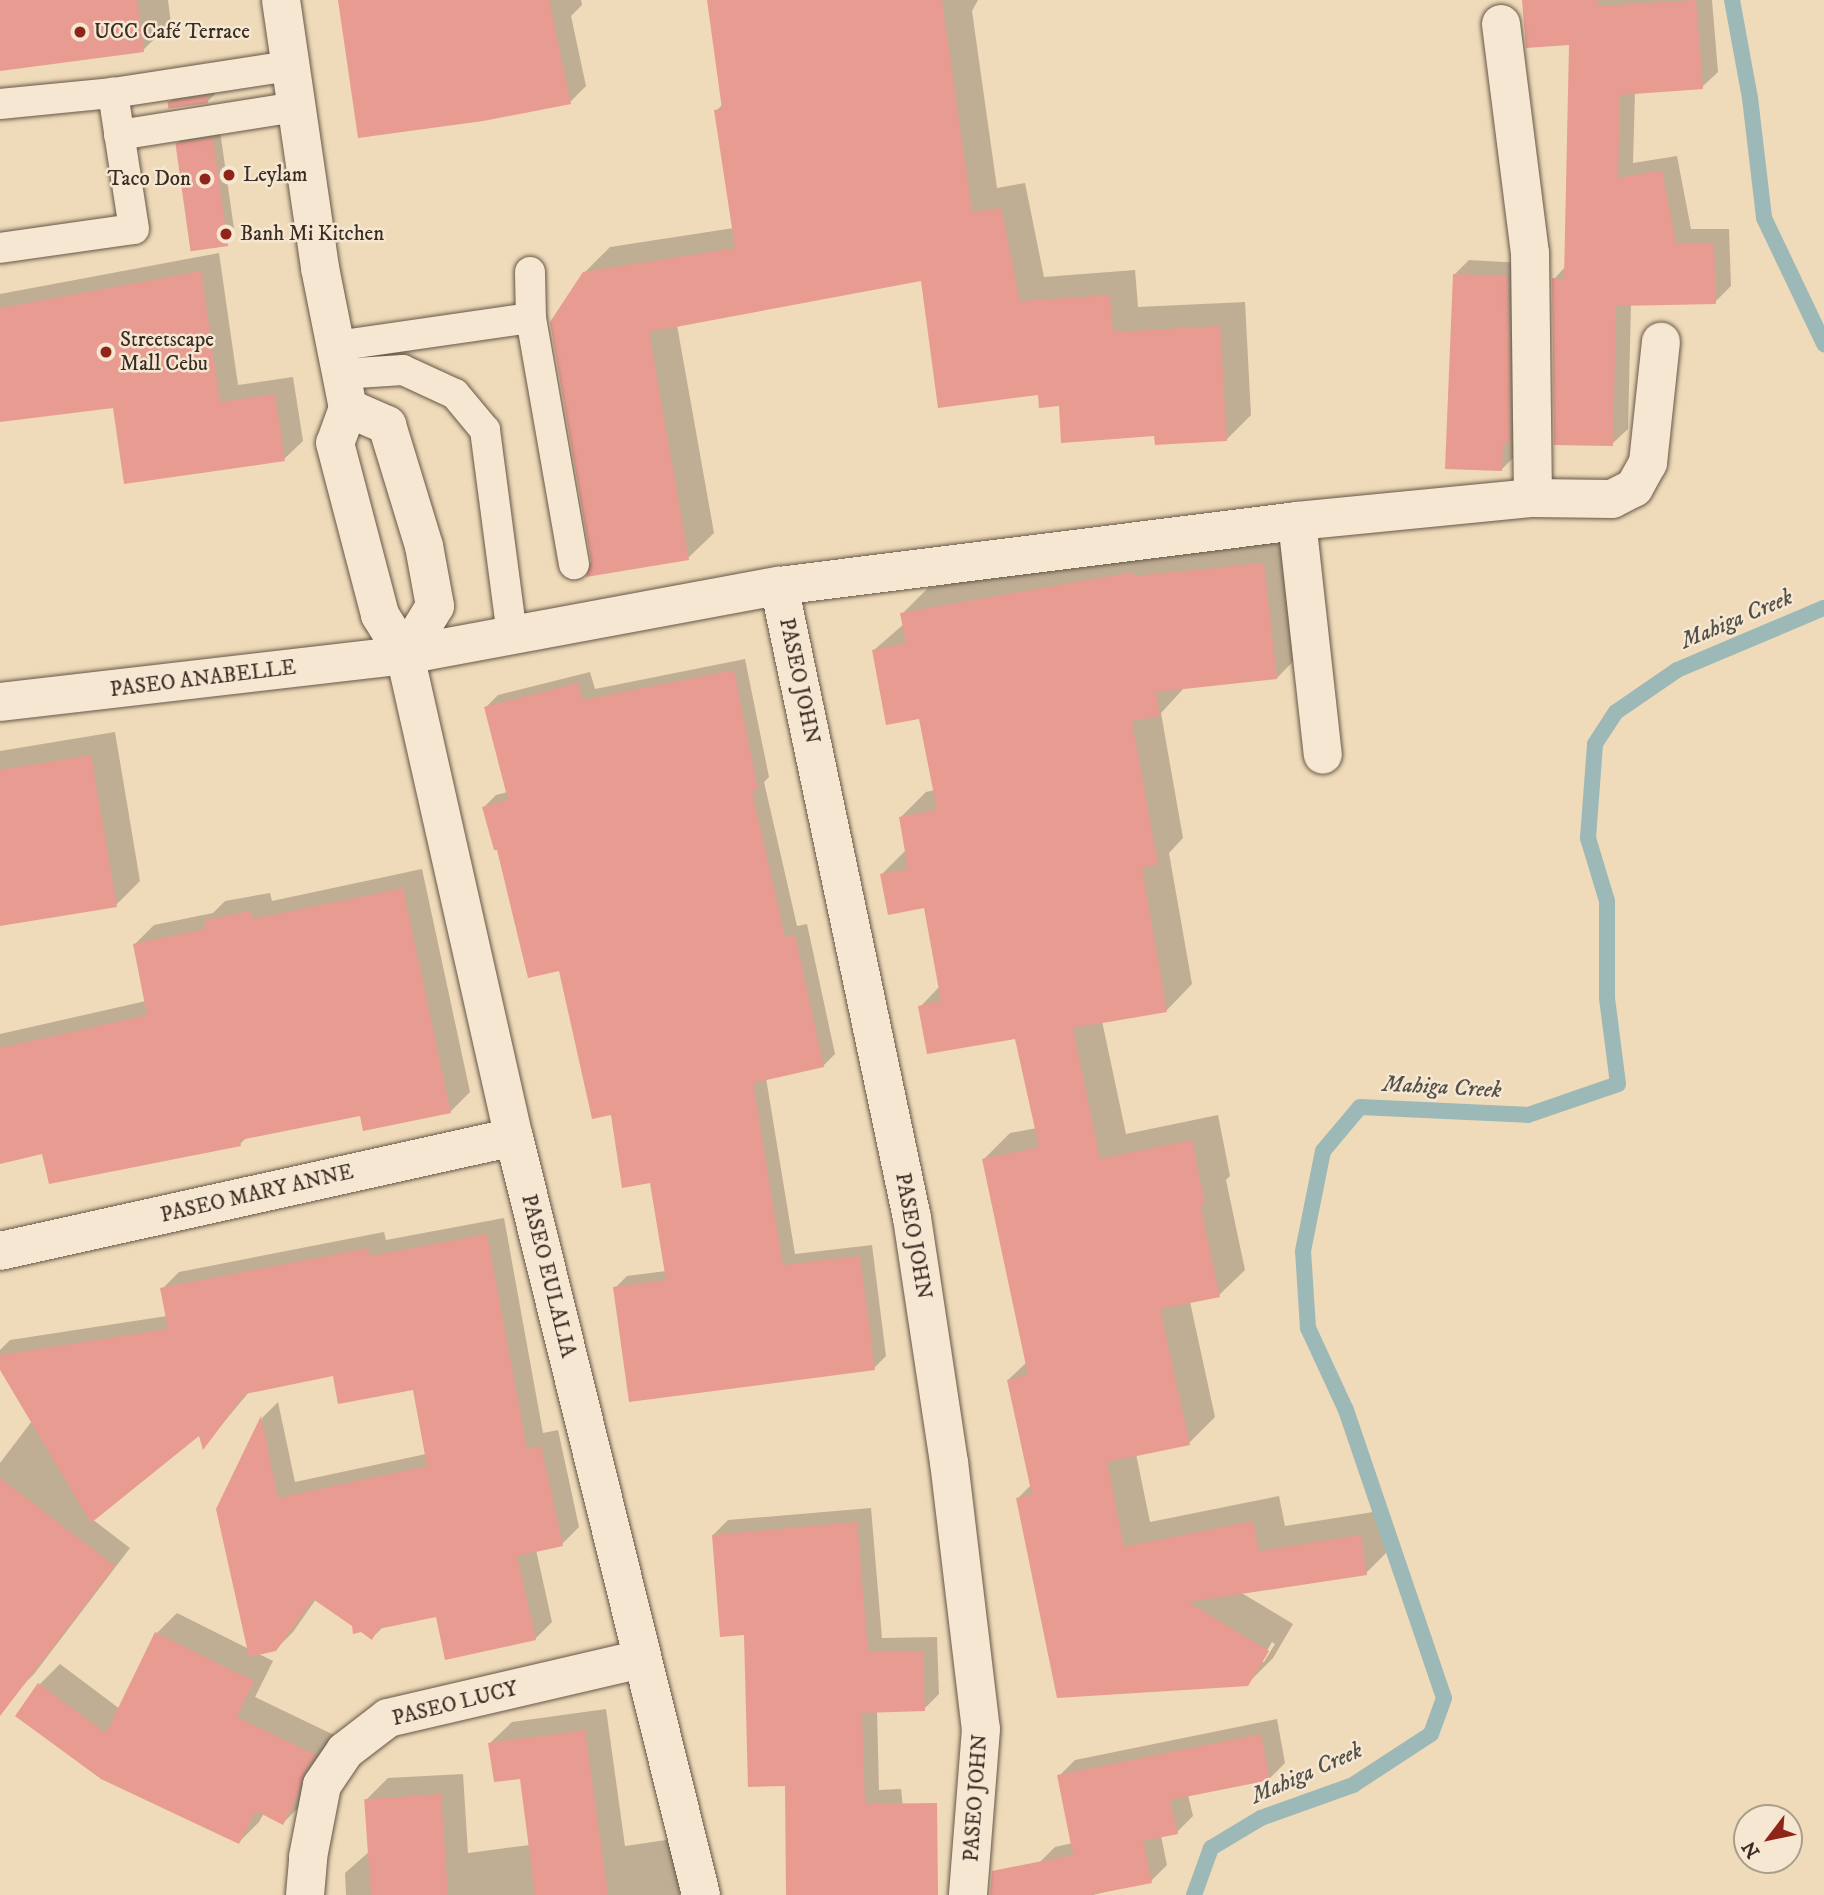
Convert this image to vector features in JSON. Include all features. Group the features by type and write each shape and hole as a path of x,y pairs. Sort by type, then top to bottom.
{"street":[{"path":"281,0 320,268 342,376 387,425 424,546 435,606 405,655"},
{"path":"1501,24 1530,253 1532,498"},
{"name":"PASEO ANABELLE","path":"0,702 405,655 779,586 1297,521 1532,498 1612,499 1634,488 1648,463 1661,342"},
{"name":"PASEO EULALIA","path":"342,376 335,443 380,615 405,655 514,1137 701,1895"},
{"path":"1297,521 1323,755"},
{"name":"PASEO JOHN","path":"779,586 912,1218 949,1462 981,1729 968,1895"},
{"name":"PASEO MARY ANNE","path":"0,1251 514,1137"},
{"name":"PASEO LUCY","path":"305,1895 308,1857 323,1784 345,1751 388,1718 641,1659"}],"lane":[{"path":"0,104 113,93 290,66"},
{"path":"0,248 134,229 113,93"},
{"path":"119,135 296,107"},
{"path":"530,272 531,318 574,564"},
{"path":"342,376 531,318"},
{"path":"342,376 403,370 455,394 485,430 512,635"}],"building":[{"path":"0,0 137,0 144,52 0,71"},
{"path":"338,0 549,0 571,104 483,121 358,138"},
{"path":"707,0 942,0 972,212 1001,208 1020,301 1110,295 1113,332 1220,326 1227,441 1155,445 1154,436 1061,443 1059,406 1039,408 1038,395 938,408 921,281 649,332 689,560 586,577 591,561 550,322 583,272 735,248 714,110 722,109"},
{"path":"1522,0 1598,0 1598,6 1696,0 1703,89 1620,95 1618,178 1662,170 1676,244 1714,244 1716,304 1616,306 1613,446 1554,445 1552,278 1564,279 1569,45 1526,48"},
{"path":"207,96 208,103 168,108 167,102"},
{"path":"213,138 228,246 191,251 175,143"},
{"name":"Streetscape Mall Cebu","path":"201,271 220,402 275,394 285,461 124,484 113,408 0,422 0,308"},
{"path":"1453,274 1508,276 1510,443 1503,443 1502,471 1445,469"},
{"path":"1264,563 1277,679 1156,692 1160,716 1132,721 1158,865 1142,868 1167,1012 1073,1028 1100,1159 1192,1140 1205,1204 1200,1205 1220,1297 1160,1309 1190,1445 1107,1462 1124,1547 1253,1521 1259,1551 1361,1535 1367,1575 1188,1602 1269,1651 1248,1686 1057,1698 1016,1498 1032,1495 1007,1380 1028,1375 982,1159 1039,1147 1015,1039 927,1054 918,1006 941,1001 924,908 888,915 880,874 908,869 899,817 937,810 919,719 886,725 872,650 906,643 900,613 1133,572 1134,576"},
{"path":"734,670 758,790 752,792 785,937 795,935 824,1067 753,1083 783,1265 860,1256 875,1370 629,1402 613,1287 666,1280 650,1183 622,1188 611,1115 592,1119 559,971 528,978 497,850 494,850 482,807 508,800 484,707 578,683 583,700"},
{"path":"91,755 117,907 0,926 0,770"},
{"path":"403,888 451,1113 363,1131 360,1116 240,1140 241,1146 49,1184 42,1154 0,1164 0,1048 147,1015 133,944 206,929 204,920 251,911 253,919"},
{"path":"487,1234 527,1449 541,1446 563,1546 517,1556 536,1640 445,1660 436,1617 378,1629 372,1640 361,1632 353,1634 352,1626 313,1599 276,1651 249,1657 216,1509 261,1416 278,1498 427,1466 413,1390 338,1404 333,1376 245,1394 203,1450 199,1436 91,1523 0,1370 0,1355 168,1329 160,1288 368,1248 370,1256"},
{"path":"0,1478 115,1566 0,1716"},
{"path":"857,1522 868,1652 923,1651 925,1711 862,1713 865,1804 937,1803 938,1895 786,1895 785,1786 748,1787 744,1635 720,1637 712,1535"},
{"path":"155,1632 254,1681 237,1717 316,1755 304,1773 298,1795 283,1825 256,1811 239,1844 101,1779 15,1716 38,1683 106,1733"},
{"path":"585,1730 608,1895 535,1895 520,1779 494,1782 488,1743"},
{"path":"1261,1734 1270,1780 1170,1800 1178,1834 1143,1841 1152,1883 1090,1895 990,1895 992,1871 1073,1855 1057,1775"},
{"path":"441,1794 448,1895 371,1895 364,1799"}],"waterway":[{"name":"Mahiga Creek","path":"1732,0 1750,98 1764,218 1824,344"},
{"name":"Mahiga Creek","path":"1194,1895 1211,1848 1261,1818 1353,1785 1431,1734 1444,1698 1345,1408 1308,1328 1303,1251 1323,1151 1360,1107 1528,1115 1618,1084 1607,998 1607,901 1588,838 1595,744 1616,712 1677,670 1824,608"}],"place":[{"name":"UCC Café Terrace","path":"80,32"},
{"name":"Leylam","path":"229,175"},
{"name":"Taco Don","path":"205,179"},
{"name":"Banh Mi Kitchen","path":"226,234"},
{"name":"Streetscape Mall Cebu","path":"106,352"}]}
